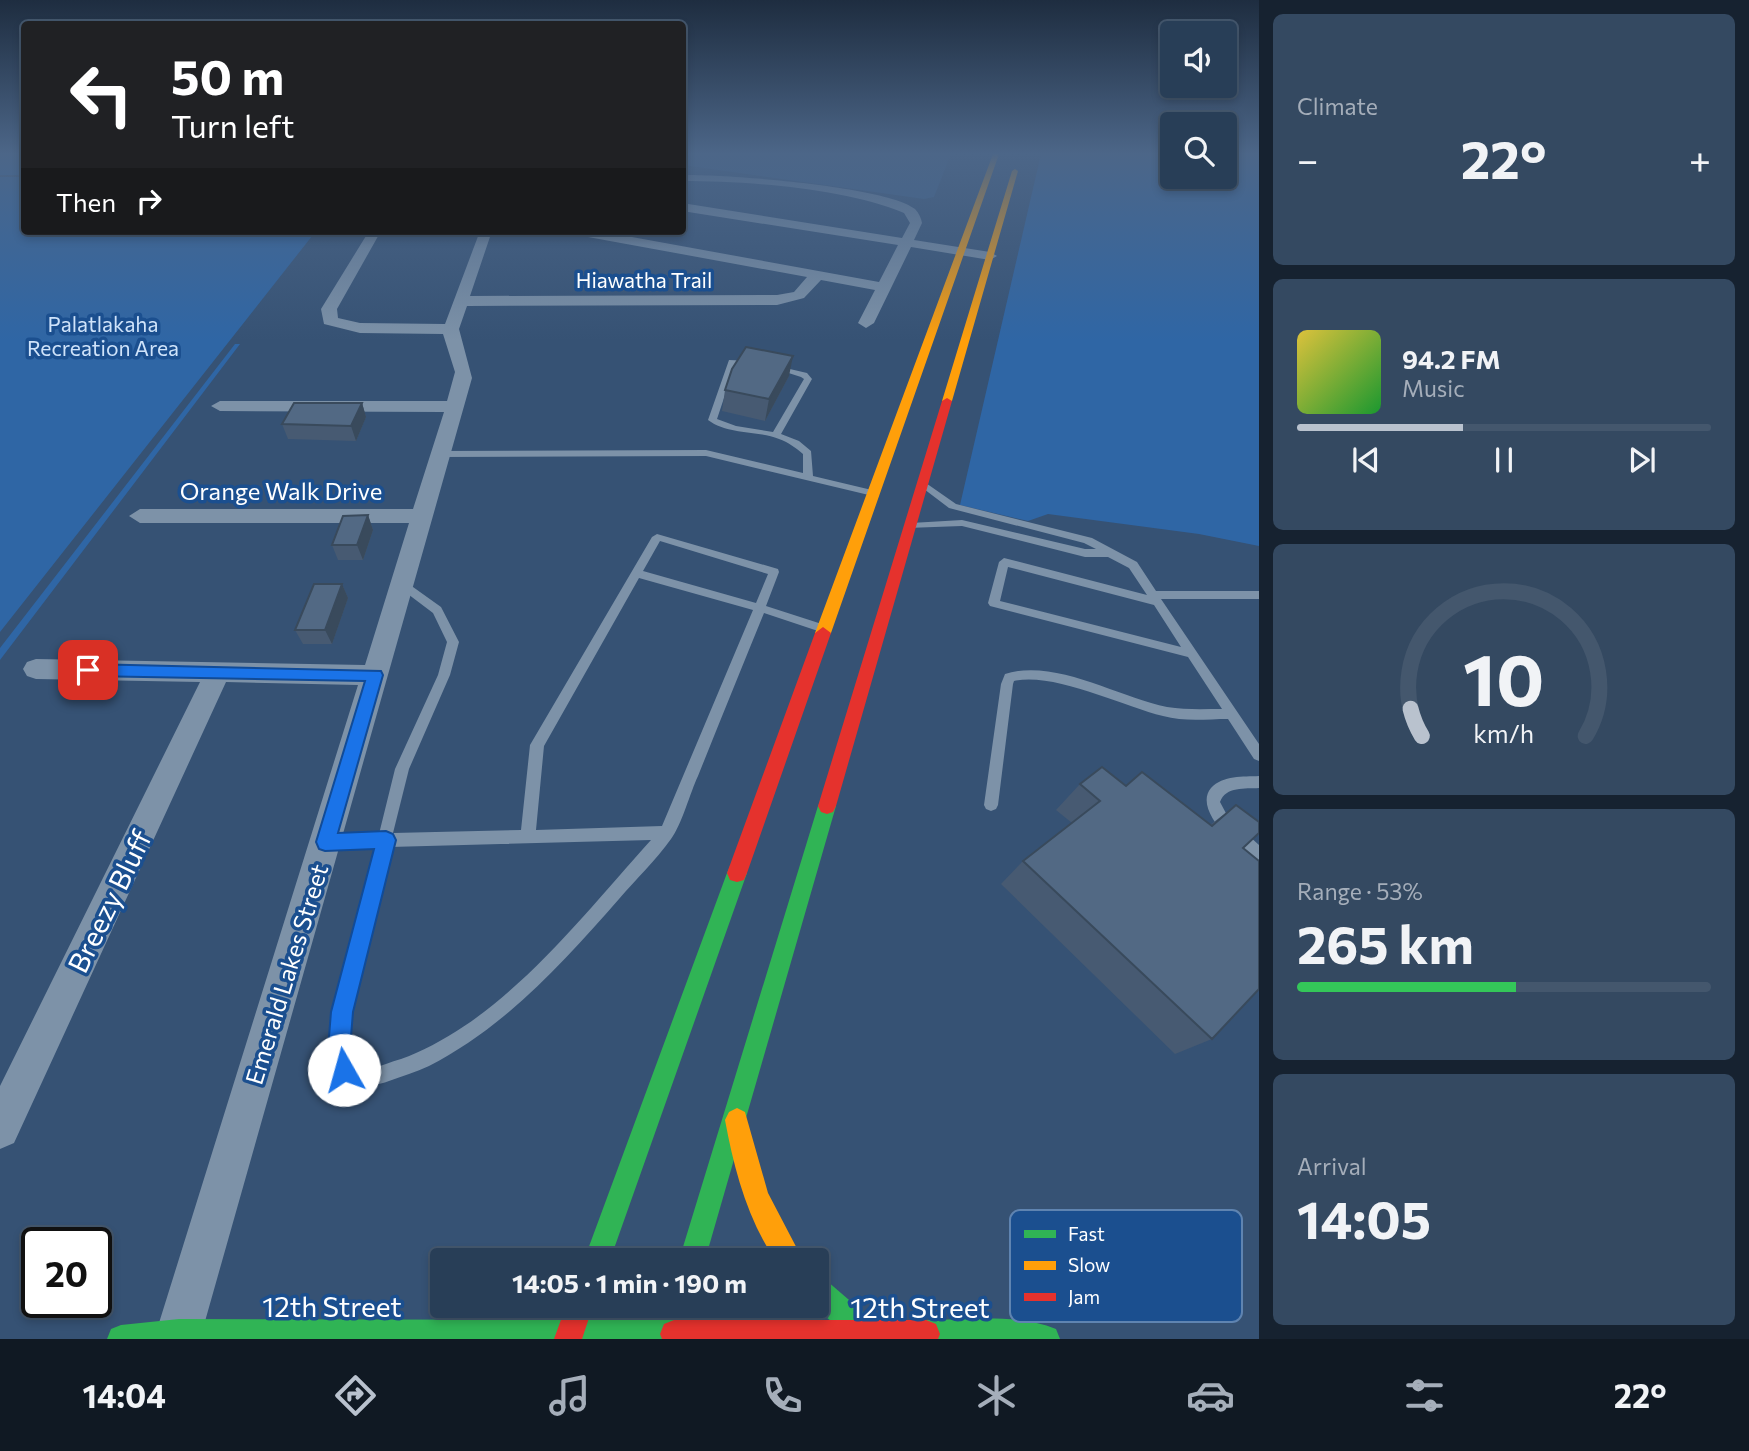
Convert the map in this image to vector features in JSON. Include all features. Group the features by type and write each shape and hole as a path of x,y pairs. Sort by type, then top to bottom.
{"main road":[{"path":"601,1248 973,216"},
{"path":"696,1248 1002,216"},
{"path":"736,1115 749,1182 781,1248"},
{"path":"829,1301 867,1334"},
{"path":"569,1336 576,1318"},
{"path":"670,1336 675,1318"},
{"name":"12th Street","path":"121,1339 178,1336 867,1334 1021,1337"}],"street":[{"path":"741,216 990,256"},
{"path":"866,323 916,223 914,216"},
{"name":"Hiawatha Trail","path":"373,235 329,309 330,321 360,328 456,315 777,300 799,295 817,275"},
{"path":"456,315 485,235"},
{"path":"599,235 885,287"},
{"name":"Emerald Lakes Street","path":"178,1336 464,371 452,345 456,315"},
{"path":"220,406 454,407"},
{"name":"Orange Walk Drive","path":"140,516 422,516"},
{"path":"36,669 375,675"},
{"name":"Breezy Bluff","path":"0,1129 217,674"}],"lane":[{"path":"777,433 808,379 804,375 775,367 732,362 712,420 777,433 796,441 808,453 808,477"},
{"path":"440,454 706,453 873,493"},
{"path":"923,484 953,506 1088,540 1133,565 1259,755"},
{"path":"911,526 962,523 1084,553 1110,553"},
{"path":"402,585 437,610 453,642 444,675 418,726 402,769 342,1012 339,1049 344,1070 351,1077 362,1079 401,1070 412,1064 457,1039 521,992 667,833 774,572 657,537 537,745 528,835"},
{"path":"1192,654 994,603 1004,562 1155,599 1259,596"},
{"path":"636,573 824,629"},
{"path":"991,805 1007,684 1009,677 1016,673 1038,674 1164,711 1232,714"},
{"path":"1259,782 1226,785 1218,791 1215,800 1219,817 1229,831 1259,853"},
{"path":"325,842 667,833"}],"green space":[{"name":"Palatlakaha Recreation Area","path":"0,216 21,216 21,235 313,235 0,632"},
{"path":"1027,216 1259,216 1259,546 1199,534 1048,514 1028,521 960,505"},
{"path":"235,344 240,344 0,660 0,648"}],"building":[{"path":"746,347 793,356 769,399 725,390 732,369"},
{"path":"294,403 362,403 351,426 282,424"},
{"path":"368,515 357,545 332,545 343,516"},
{"path":"314,584 342,584 325,630 295,630"},
{"path":"1102,767 1126,786 1142,772 1212,826 1236,805 1259,822 1259,833 1243,848 1259,861 1259,989 1212,1039 1023,861 1100,801 1080,784"}],"traffic: fast":[{"path":"696,1248 827,806"},
{"path":"601,1248 737,873"},
{"path":"829,1301 867,1334"},
{"path":"669,1339 675,1318"},
{"path":"121,1339 179,1333 674,1334"},
{"path":"926,1334 1008,1334 1046,1339"}],"traffic: slow":[{"path":"823,633 973,216"},
{"path":"947,401 1002,216"},
{"path":"737,1120 755,1193 782,1248"}],"traffic: jam":[{"path":"827,806 947,401"},
{"path":"737,873 823,633"},
{"path":"568,1339 576,1318"},
{"path":"674,1334 926,1334"}],"route":[{"path":"88,670 375,675 325,842 386,840 342,1012 339,1049 344,1070"}]}
